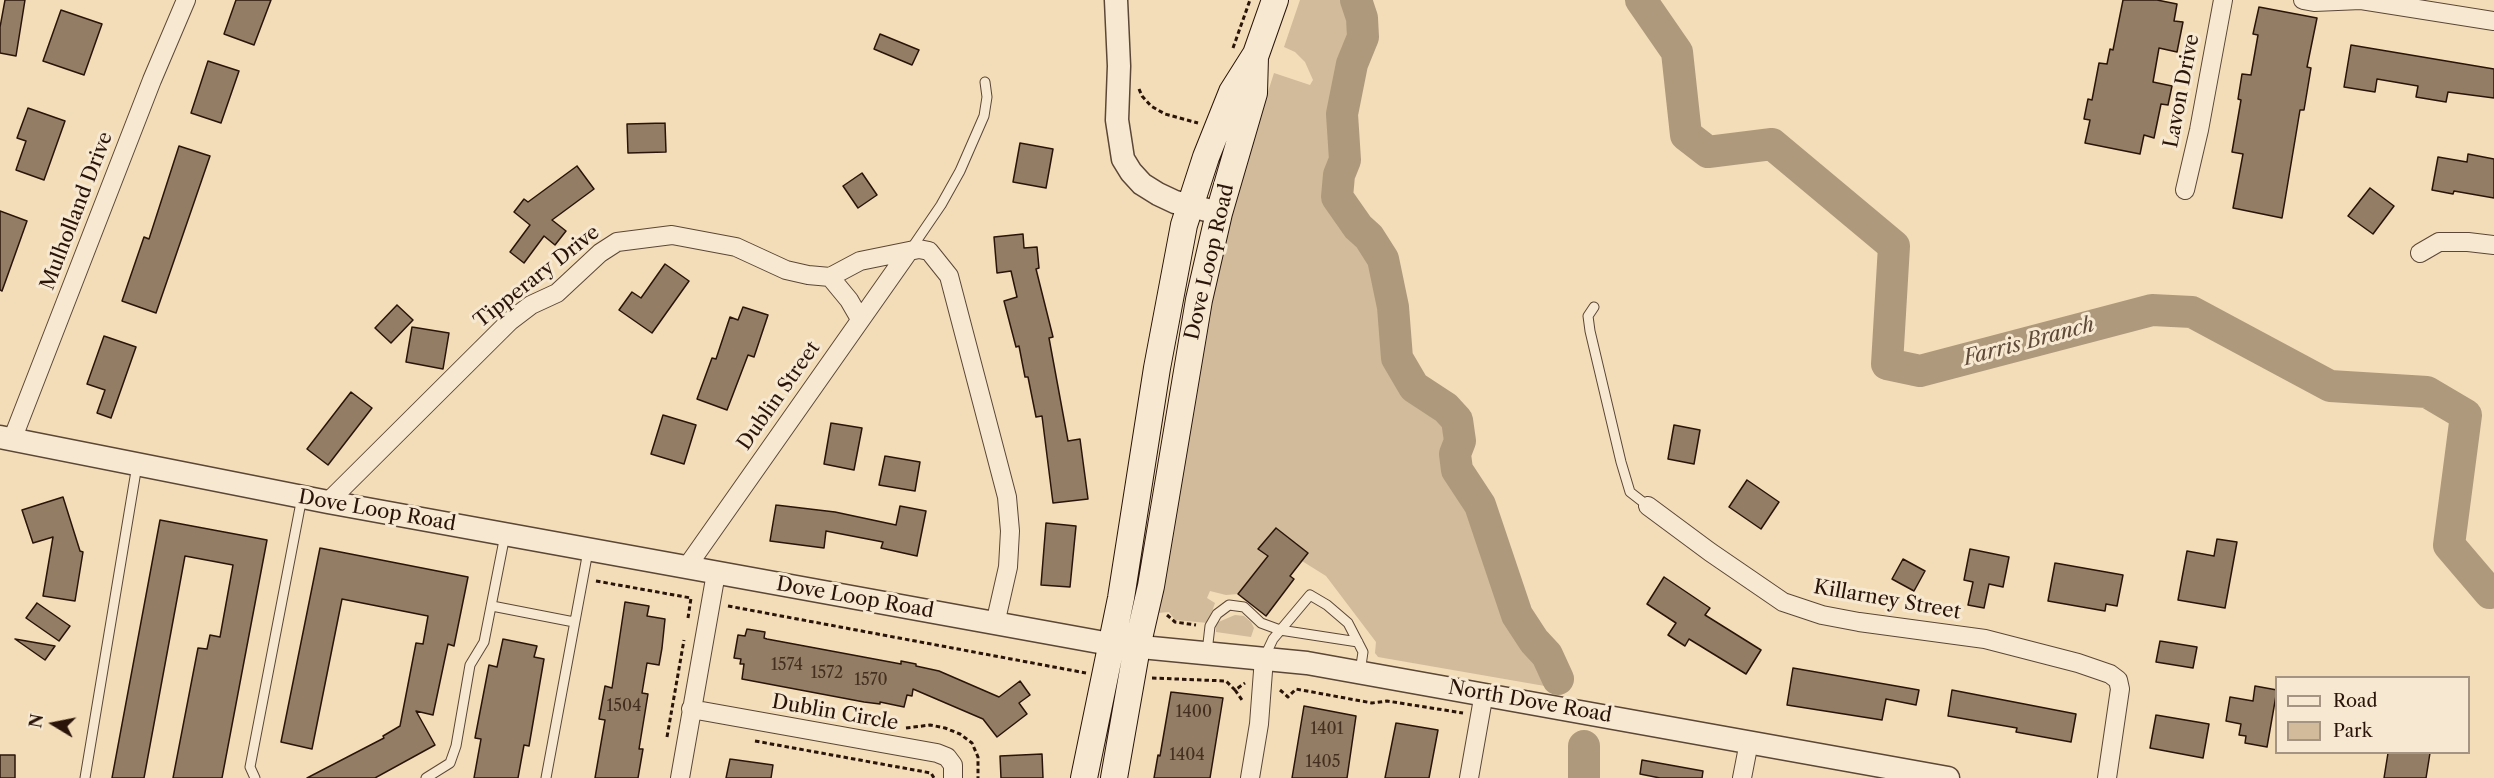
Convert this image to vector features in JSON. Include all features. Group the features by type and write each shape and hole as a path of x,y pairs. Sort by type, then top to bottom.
{"main road":[{"name":"Dove Loop Road","path":"1110,644 1121,598 1136,512 1173,277 1190,205 1232,92 1256,54 1275,0"},
{"name":"Dove Loop Road","path":"1114,778 1137,647 1151,586 1199,300 1219,213 1254,93 1256,54"},
{"path":"1084,778 1110,644"}],"street":[{"name":"Mulholland Drive","path":"6,438 186,0"},
{"path":"1116,0 1119,66 1117,120 1123,159 1142,184 1175,202 1219,213"},
{"name":"Lavon Drive","path":"2185,190 2199,130 2223,0"},
{"path":"2303,0 2313,2 2361,0 2461,8 2494,21"},
{"name":"Tipperary Drive","path":"328,502 510,321 531,305 557,292 600,253 617,242 672,235 736,247 786,270 830,277"},
{"path":"2420,253 2439,242 2494,245"},
{"path":"860,319 849,300 830,277 861,261 919,249 929,251 949,276 1007,498 1010,531 1008,567 994,624"},
{"name":"Dublin Street","path":"686,568 909,251"},
{"name":"Dove Loop Road","path":"6,438 328,502 1110,644"},
{"name":"Killarney Street","path":"1648,506 1783,602 1822,615 1859,622 1985,639 2078,663 2110,674 2118,680 2120,689 2107,778"},
{"path":"680,778 691,709 720,604 716,573"},
{"name":"North Dove Road","path":"1110,644 1264,658 1360,672 1948,778"},
{"path":"1250,778 1260,724 1264,658"},
{"path":"1469,778 1484,693"},
{"name":"Dublin Circle","path":"691,709 937,753 947,757 953,765 953,778"},
{"path":"1742,778 1749,742"}],"lane":[{"path":"909,251 941,205 960,171 984,116 987,97 986,82"},
{"path":"1594,307 1588,316 1590,331 1621,462 1630,492 1648,506"},
{"path":"85,778 137,465"},
{"path":"255,778 250,767 302,497"},
{"path":"426,778 450,763 456,746 470,665 484,642 505,534"},
{"path":"546,778 588,550"},
{"path":"1264,658 1273,639 1310,595 1327,605 1348,623 1363,652 1360,672"},
{"path":"1207,653 1210,626 1217,614 1229,605 1244,607 1262,623 1280,630 1358,642"},
{"path":"492,606 574,622"}],"path":[{"path":"1240,27 1250,0"},
{"path":"1137,81 1142,96 1151,106 1165,114 1203,124"},
{"path":"583,578 1085,672 1087,676 1103,678"},
{"path":"687,624 691,598"},
{"path":"720,604 726,617"},
{"path":"667,738 685,634"},
{"path":"1131,680 1151,678 1226,681 1234,690 1244,683 1277,688 1288,697 1296,690 1372,703 1387,701 1480,716"},
{"path":"905,729 930,725 960,734 972,743 978,757 978,778"},
{"path":"755,740 931,774 934,778"}],"green space":[{"path":"1300,0 1356,0 1362,18 1363,37 1352,64 1342,114 1345,160 1339,175 1337,197 1358,227 1369,237 1383,259 1393,307 1397,358 1414,387 1446,408 1457,420 1460,441 1455,454 1457,470 1480,505 1517,615 1534,641 1547,655 1562,689 1378,657 1375,653 1376,642 1326,576 1302,561 1308,553 1277,528 1258,549 1267,556 1238,594 1226,595 1210,591 1207,598 1215,603 1208,623 1175,620 1169,612 1158,613 1157,608 1217,263 1245,163 1274,73 1310,85 1313,80 1305,62 1295,52 1284,47"},
{"path":"1235,615 1244,616 1251,622 1254,628 1251,637 1216,632 1216,623"}],"building":[{"path":"5,0 25,0 16,56 0,53 0,27"},
{"path":"236,0 271,0 254,45 224,34"},
{"path":"2123,0 2157,0 2177,4 2174,21 2183,22 2177,52 2159,48 2153,82 2172,86 2168,105 2161,104 2154,138 2144,135 2140,154 2085,143 2090,120 2084,119 2088,99 2092,100 2099,63 2107,64 2110,49 2113,50"},
{"path":"2259,7 2317,18 2307,67 2311,68 2304,110 2300,110 2282,218 2233,208 2243,154 2232,152 2241,100 2238,99 2242,74 2251,75 2258,35 2253,34"},
{"path":"61,10 102,24 84,75 43,61"},
{"path":"880,34 919,50 912,65 874,49"},
{"path":"2351,45 2494,69 2494,98 2448,92 2446,102 2416,97 2418,86 2377,79 2375,92 2344,87"},
{"path":"208,61 239,71 221,123 191,113"},
{"path":"28,108 65,121 44,180 16,170 26,141 17,138"},
{"path":"665,123 666,152 628,153 627,124"},
{"path":"1020,143 1053,149 1046,188 1013,182"},
{"path":"179,146 210,156 156,313 122,301 144,237 149,239"},
{"path":"2468,154 2494,159 2494,198 2454,191 2453,194 2432,190 2438,157 2467,162"},
{"path":"577,166 594,189 552,220 566,231 555,245 544,236 524,263 510,252 530,225 514,212 524,199 528,202"},
{"path":"862,173 877,195 858,208 843,186"},
{"path":"2370,188 2394,206 2373,234 2348,216"},
{"path":"0,211 27,221 2,291 0,290"},
{"path":"1023,234 1024,248 1037,247 1039,268 1036,269 1053,337 1049,338 1068,441 1080,439 1088,499 1053,503 1042,416 1036,417 1028,377 1025,377 1019,346 1016,347 1004,301 1017,297 1011,271 997,273 994,237"},
{"path":"665,264 689,281 652,333 619,310 632,292 641,298"},
{"path":"397,305 413,320 391,343 375,328"},
{"path":"743,307 768,315 754,357 748,355 727,410 697,399 712,358 716,359 730,317 738,320"},
{"path":"412,327 449,333 443,369 406,362"},
{"path":"104,336 136,347 111,418 97,413 105,390 87,384"},
{"path":"351,392 372,408 328,465 307,449"},
{"path":"663,415 696,425 684,464 651,454"},
{"path":"831,423 862,428 854,470 824,464"},
{"path":"1674,425 1700,430 1694,464 1668,459"},
{"path":"885,456 920,462 915,491 879,485"},
{"path":"1747,480 1779,502 1761,529 1729,507"},
{"path":"63,497 80,551 83,552 75,601 43,596 53,537 33,543 22,510"},
{"path":"776,505 835,512 896,525 900,506 926,511 917,556 881,548 883,542 826,531 824,548 770,541"},
{"path":"160,520 267,540 222,778 173,778 198,648 207,649 210,635 220,637 233,565 185,556 144,778 112,778"},
{"path":"1046,523 1076,526 1070,587 1041,585"},
{"path":"1276,528 1308,553 1290,576 1294,579 1266,616 1238,594 1268,556 1258,549"},
{"path":"2217,539 2237,542 2225,608 2178,600 2187,551 2214,556"},
{"path":"320,548 468,577 454,646 448,644 433,715 416,711 435,745 375,778 307,778 384,738 383,736 400,726 416,643 423,644 428,616 342,599 312,749 281,742"},
{"path":"1970,549 2009,557 2003,587 1989,584 1984,608 1968,605 1973,582 1964,580"},
{"path":"1903,559 1925,571 1914,591 1892,579"},
{"path":"2055,563 2123,575 2117,606 2106,604 2105,611 2048,601"},
{"path":"1664,577 1710,608 1705,615 1761,650 1746,674 1689,639 1685,646 1668,635 1676,623 1647,604"},
{"path":"625,602 649,606 647,616 665,619 662,648 659,665 647,663 642,693 648,694 639,749 643,749 638,778 595,778 605,720 599,719 605,686 612,688"},
{"path":"37,603 70,626 59,641 26,618"},
{"path":"747,629 765,632 764,638 767,639 901,664 901,661 916,664 916,666 939,671 999,697 1020,681 1030,695 1019,703 1027,714 997,737 983,719 913,689 912,696 907,695 904,707 880,702 880,704 864,702 742,679 744,664 740,664 741,659 734,658 738,635 745,636"},
{"path":"15,639 55,646 45,660"},
{"path":"503,639 537,646 534,657 544,659 529,746 524,745 518,778 474,778 481,739 475,738 489,665 497,667"},
{"path":"2160,641 2197,647 2193,668 2156,662"},
{"path":"1793,668 1919,690 1916,705 1886,699 1882,720 1787,705"},
{"path":"2255,686 2275,690 2267,747 2245,743 2246,736 2239,735 2241,724 2226,721 2230,697 2253,701"},
{"path":"1952,690 2076,714 2071,742 2016,732 2017,728 1948,716"},
{"path":"1171,692 1223,698 1210,778 1154,778"},
{"path":"1304,706 1356,716 1347,778 1292,778"},
{"path":"2156,715 2209,724 2203,758 2150,748"},
{"path":"1396,723 1438,730 1429,778 1385,778"},
{"path":"1042,754 1043,778 1001,778 1000,756"},
{"path":"2388,754 2430,754 2426,778 2384,778"},
{"path":"0,755 15,755 15,778 0,778"},
{"path":"730,759 773,765 771,778 726,778"},
{"path":"1642,760 1703,771 1702,778 1660,778 1640,774"}],"waterway":[{"path":"1356,0 1362,18 1363,37 1352,64 1342,114 1345,160 1339,175 1337,197 1358,227 1369,237 1383,259 1393,307 1397,358 1414,387 1446,408 1457,420 1460,441 1455,454 1457,470 1480,505 1517,615 1534,641 1547,655 1558,679"},
{"name":"Farris Branch","path":"1641,0 1677,52 1686,135 1708,152 1772,144 1894,246 1887,364 1920,371 2152,310 2192,312 2330,386 2427,392 2466,415 2449,545 2490,593 2494,592"},
{"path":"1584,746 1584,778"}]}
